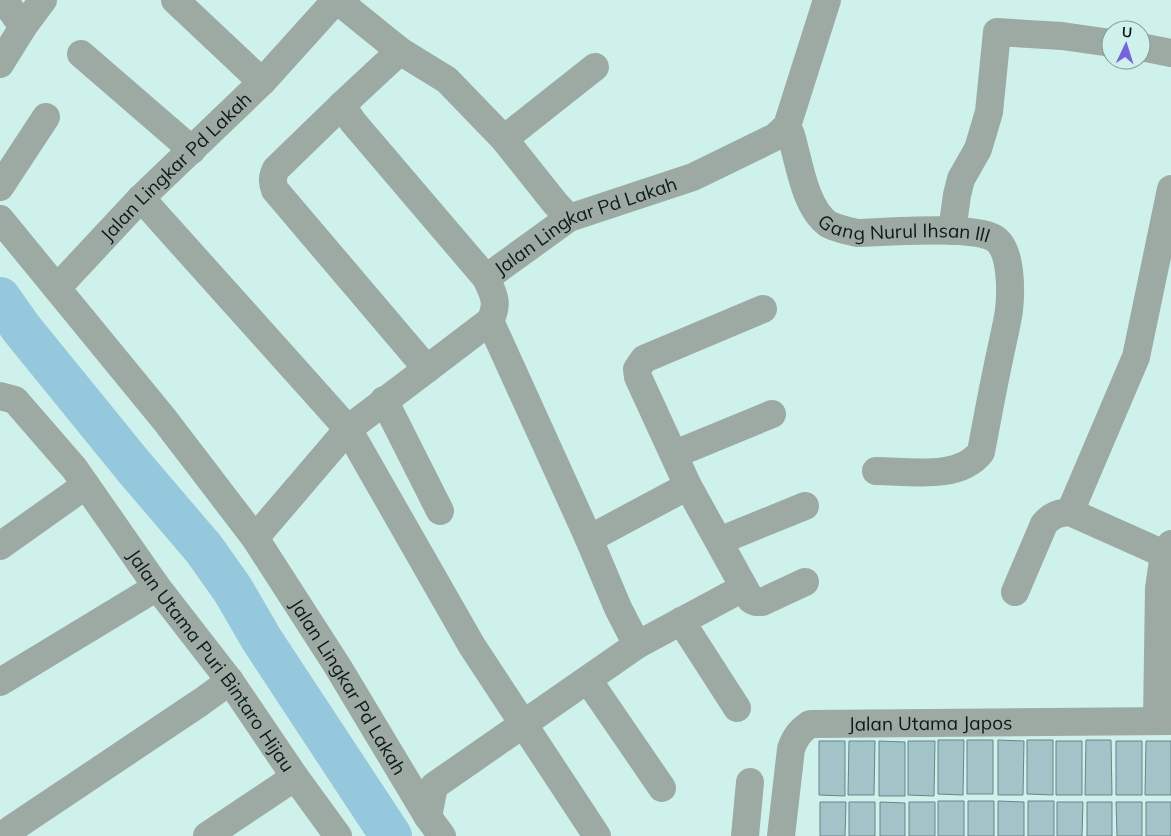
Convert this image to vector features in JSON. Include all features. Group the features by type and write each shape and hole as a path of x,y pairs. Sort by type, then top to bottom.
{"street":[{"path":"4,0 23,27"},
{"path":"0,64 23,27 43,0"},
{"path":"175,0 262,82"},
{"name":"Jalan Lingkar Pd Lakah","path":"57,288 142,198 262,82 336,0 400,51 447,80 504,140 562,211"},
{"path":"781,132 827,0"},
{"path":"952,231 961,179 978,148 989,112 997,32 1062,36 1101,42"},
{"path":"1151,49 1171,53"},
{"path":"400,51 276,169 273,174 273,185 275,190 427,369"},
{"path":"81,54 192,150"},
{"path":"504,140 595,67"},
{"path":"342,105 353,122 486,278"},
{"path":"0,187 46,117"},
{"name":"Jalan Lingkar Pd Lakah","path":"490,321 494,314 496,298 486,278 562,211 693,177 781,132"},
{"name":"Gang Nurul Ihsan III","path":"781,132 792,136 813,209 828,224 844,231 858,233 976,232 997,239 1005,251 1008,272 1009,309 981,452 975,460 965,466 941,472 876,471"},
{"path":"1070,512 1136,357 1161,287 1171,189"},
{"path":"142,198 348,429 472,646 597,836"},
{"name":"Jalan Lingkar Pd Lakah","path":"0,219 164,420 255,538 338,667 435,826"},
{"path":"763,309 644,359 637,369 638,377 675,454 688,486 751,600 762,602 805,582"},
{"path":"255,538 348,429 490,321 589,539 618,608 637,645"},
{"name":"Jalan Utama Puri Bintaro Hijau","path":"0,396 15,400 74,468 158,587 230,681 295,777 338,836"},
{"path":"384,400 440,511"},
{"path":"675,454 772,414"},
{"path":"0,546 86,485"},
{"path":"589,539 688,486"},
{"path":"719,541 805,506"},
{"path":"1015,592 1044,524 1050,517 1058,513 1070,512 1168,549 1159,588 1164,721"},
{"path":"0,682 158,587"},
{"path":"435,826 434,786 637,645 743,588"},
{"path":"681,622 737,708"},
{"path":"588,680 662,788"},
{"path":"10,836 8,832 10,830 230,681"},
{"name":"Jalan Utama Japos","path":"781,836 790,749 800,731 810,724 1164,721"},
{"path":"207,836 295,777"},
{"path":"745,836 750,782"}],"building":[{"path":"938,740 964,740 963,795 938,794"},
{"path":"967,740 993,740 993,794 967,794"},
{"path":"998,740 1024,741 1023,795 998,795"},
{"path":"1027,740 1053,740 1053,795 1027,794"},
{"path":"1086,740 1111,740 1112,795 1085,795"},
{"path":"819,741 845,741 845,796 819,795"},
{"path":"849,741 875,741 874,795 848,795"},
{"path":"879,741 905,742 905,796 879,796"},
{"path":"908,741 935,741 934,796 908,795"},
{"path":"1056,741 1082,741 1082,795 1056,795"},
{"path":"1116,741 1142,741 1142,795 1116,795"},
{"path":"1146,741 1171,741 1171,795 1145,795"},
{"path":"938,801 964,801 964,836 938,836"},
{"path":"968,801 994,801 994,836 968,836"},
{"path":"998,801 1024,802 1024,836 998,836"},
{"path":"1028,801 1054,801 1054,836 1028,836"},
{"path":"820,802 846,802 845,836 820,836"},
{"path":"849,802 875,802 875,836 849,836"},
{"path":"880,802 905,803 905,836 880,836"},
{"path":"909,802 935,802 935,836 909,836"},
{"path":"1057,802 1083,802 1082,836 1057,836"},
{"path":"1087,802 1112,802 1112,836 1087,836"},
{"path":"1116,802 1142,802 1142,836 1117,836"},
{"path":"1146,802 1171,802 1171,836 1146,836"}],"waterway":[{"path":"0,298 21,328 134,467 204,549 233,590 262,640 391,836"}]}
